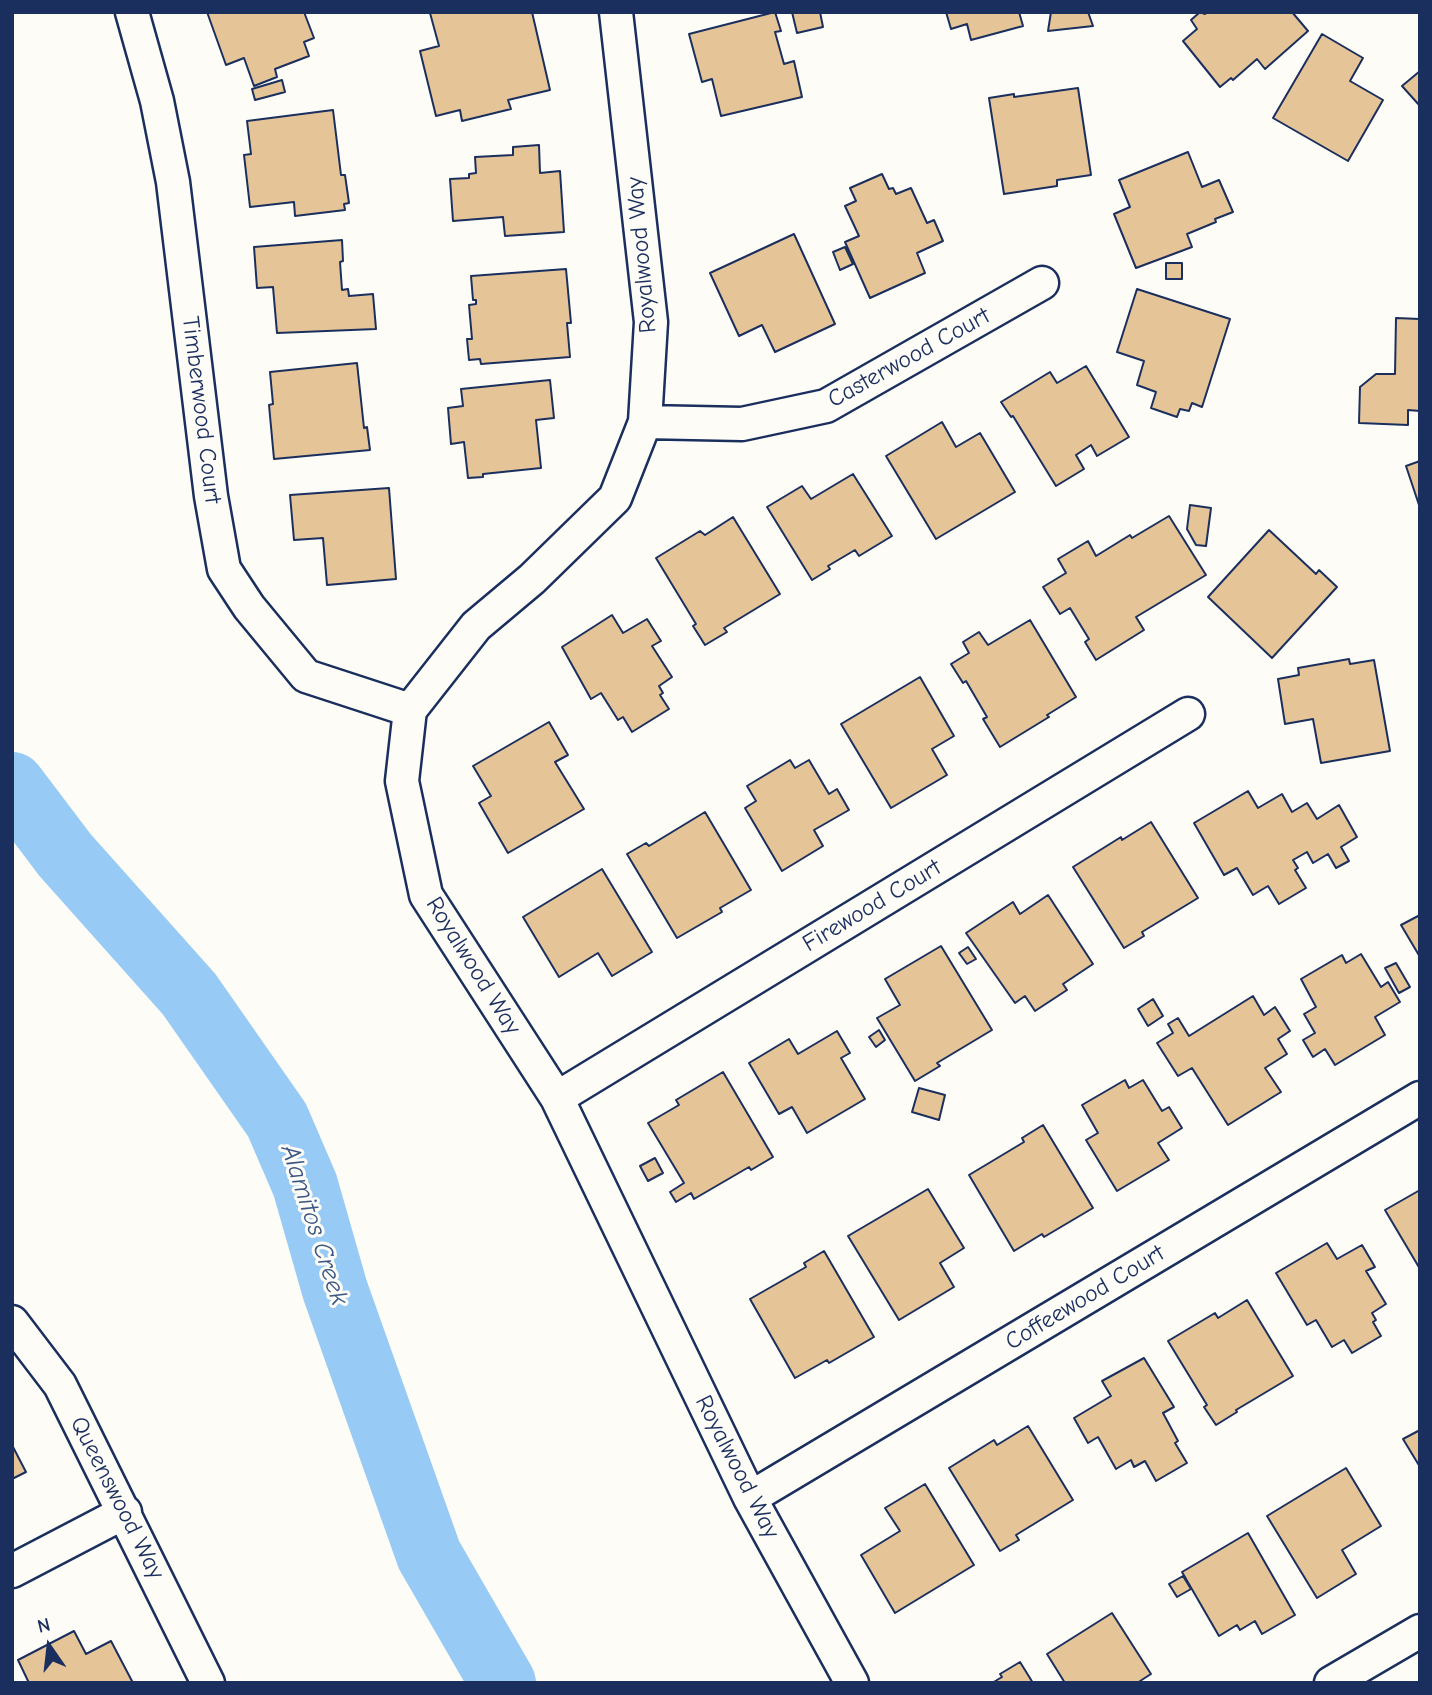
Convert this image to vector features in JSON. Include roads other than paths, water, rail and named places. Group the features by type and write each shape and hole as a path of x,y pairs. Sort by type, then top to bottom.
{"street":[{"name":"Timberwood Court","path":"132,12 157,101 173,182 211,496 224,569 249,607 306,676 410,710"},
{"name":"Royalwood Way","path":"615,12 652,322 645,422 615,498 532,579 476,626 410,710 402,781 426,895 557,1098 750,1498 852,1683"},
{"name":"Casterwood Court","path":"645,422 742,424 826,407 1042,283"},
{"name":"Firewood Court","path":"557,1098 1188,714"},
{"name":"Coffeewood Court","path":"750,1498 1420,1098"},
{"name":"Queenswood Way","path":"12,1322 60,1385 208,1683"},
{"path":"12,1571 125,1512"},
{"path":"1331,1683 1420,1631"}],"waterway":[{"name":"Alamitos Creek","path":"12,785 65,855 189,994 277,1120 305,1185 335,1290 429,1555 503,1683"}]}
